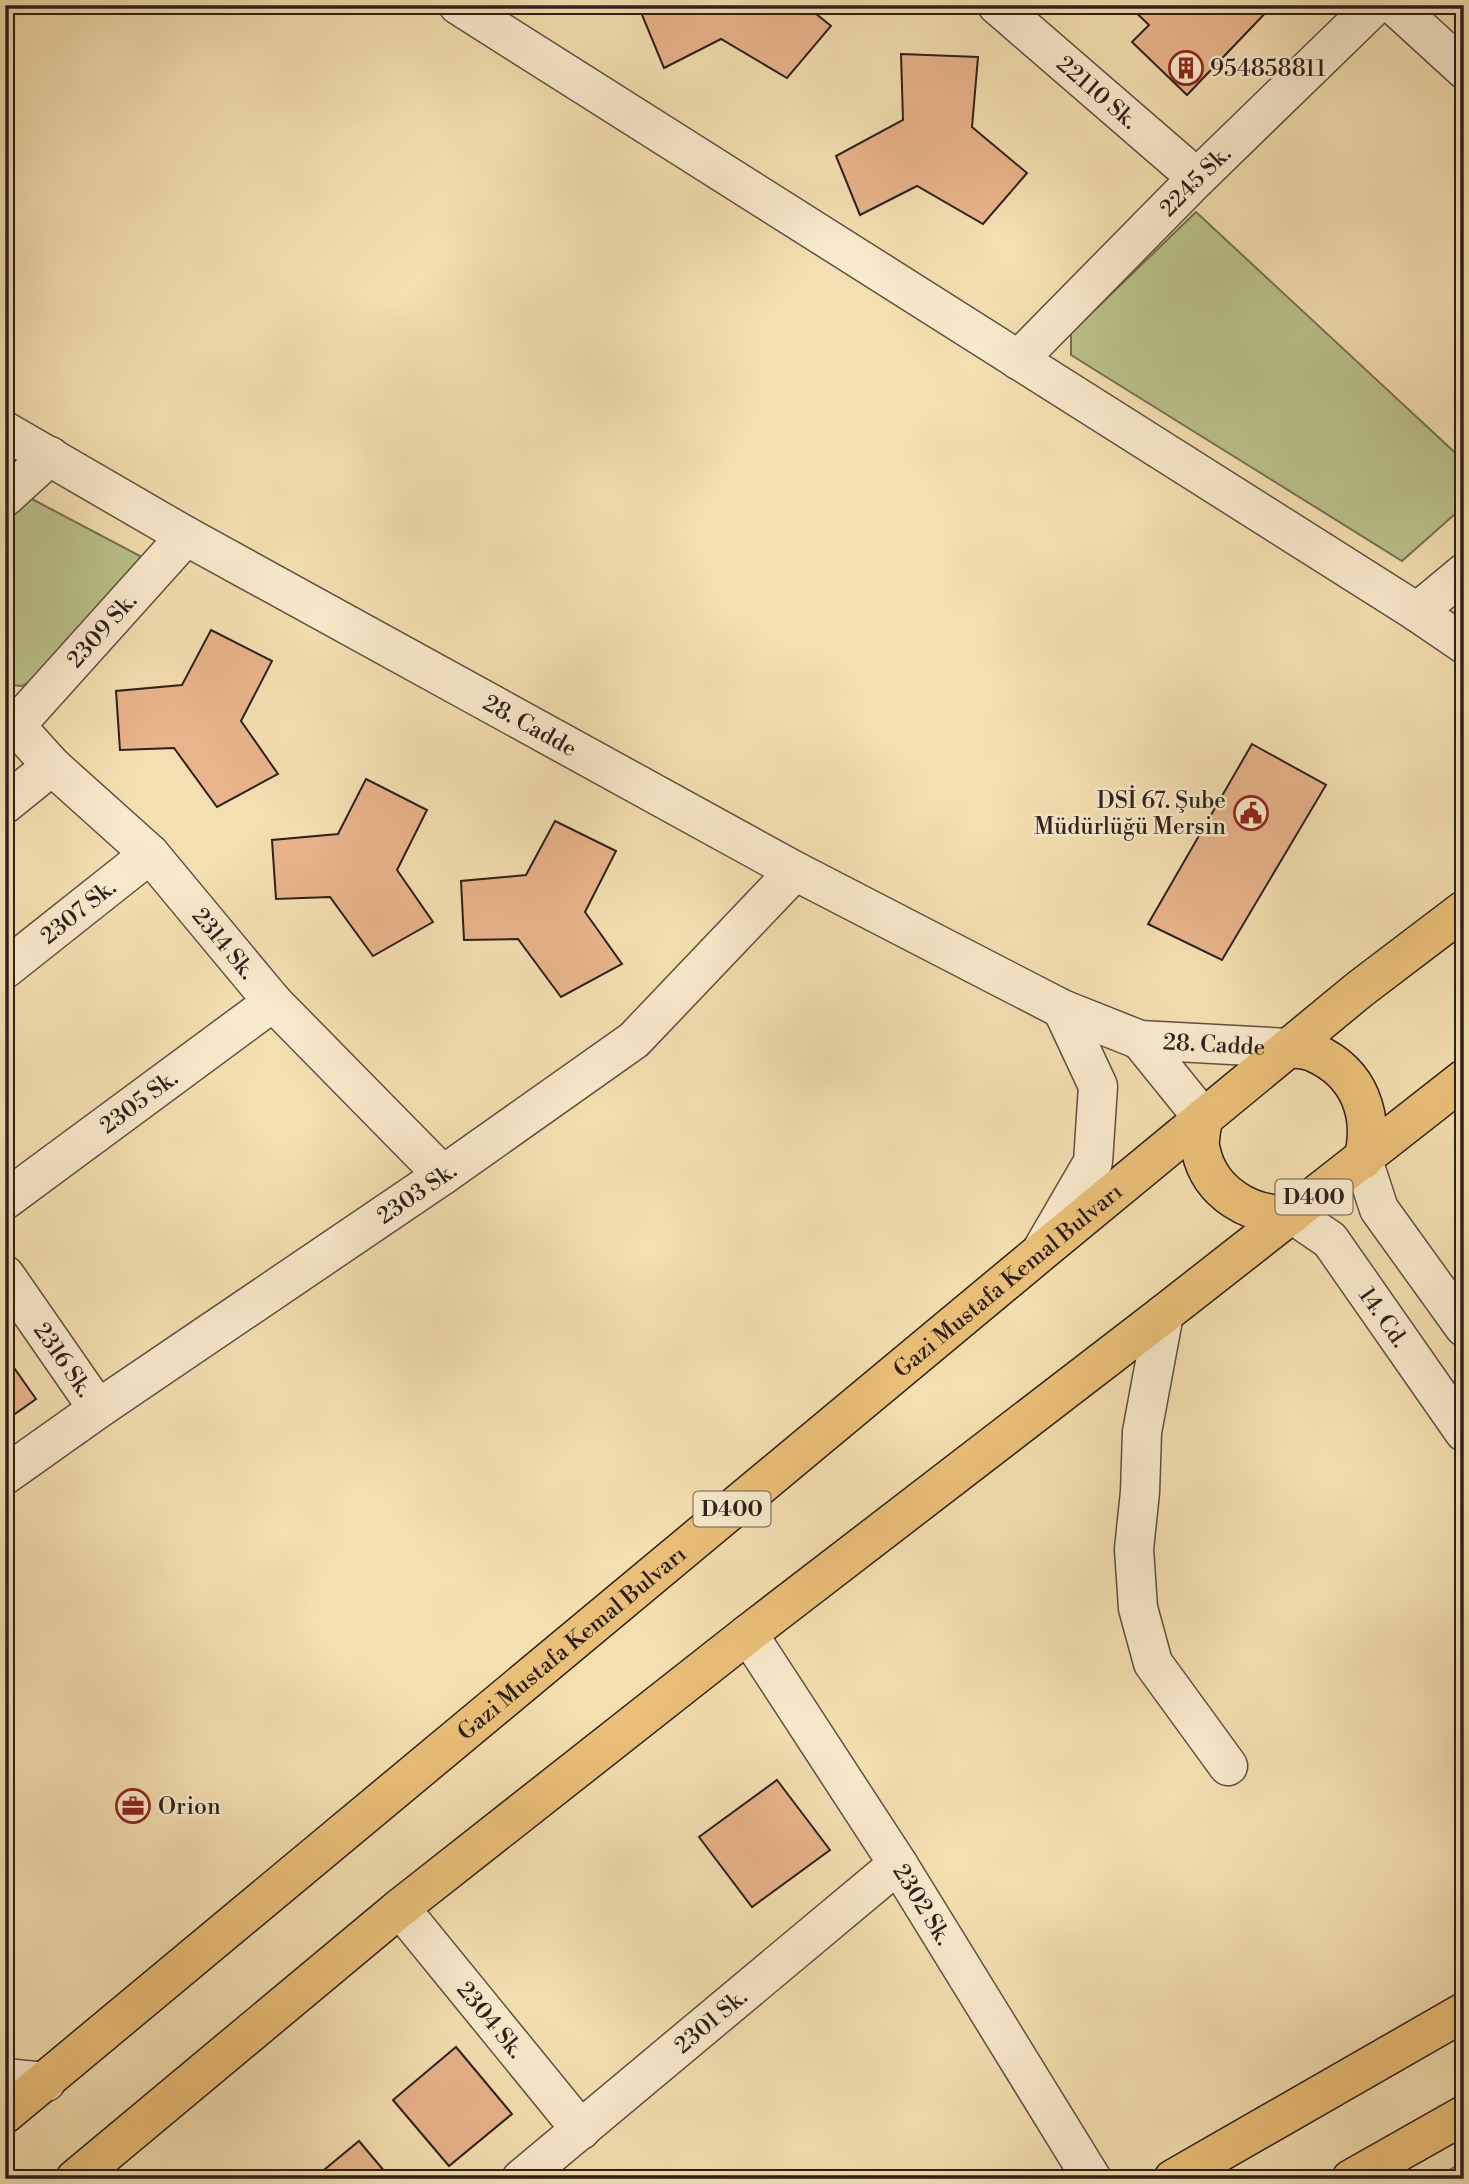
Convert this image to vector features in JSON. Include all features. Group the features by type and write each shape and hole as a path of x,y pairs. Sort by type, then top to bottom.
{"main road":[{"name":"Gazi Mustafa Kemal Bulvarı","path":"5,2114 1203,1118 1360,989 1464,910"},
{"path":"1288,1048 1313,1051 1334,1063 1350,1079 1362,1100 1368,1122 1363,1160"},
{"name":"D400","path":"75,2179 400,1908 748,1633 1164,1314 1464,1079"},
{"path":"1203,1118 1200,1149 1208,1170 1220,1188 1237,1202 1257,1212 1278,1216 1292,1214"},
{"path":"1173,2179 1464,2012"},
{"path":"1352,2179 1464,2115"}],"street":[{"path":"458,5 1464,644"},
{"name":"22110 Sk.","path":"997,5 1197,178"},
{"name":"2245 Sk.","path":"1018,360 1197,178 1375,5"},
{"path":"1394,5 1464,69"},
{"name":"28. Cadde","path":"5,431 187,536 795,871 1062,1009 1140,1040 1288,1048"},
{"path":"5,496 50,456"},
{"name":"2309 Sk.","path":"11,719 187,536"},
{"path":"1417,612 1464,573"},
{"name":"2314 Sk.","path":"11,719 52,766 150,853 273,1002 443,1175"},
{"path":"5,804 52,766"},
{"name":"2307 Sk.","path":"5,970 150,853"},
{"name":"2303 Sk.","path":"5,1475 443,1175 634,1040 795,871"},
{"name":"2305 Sk.","path":"5,1200 273,1002"},
{"path":"1041,1252 1093,1162 1098,1086 1062,1009"},
{"name":"28. Cadde","path":"1140,1040 1203,1118"},
{"path":"1363,1160 1379,1209 1464,1327"},
{"name":"14. Cd.","path":"1292,1214 1330,1240 1464,1432"},
{"name":"2316 Sk.","path":"5,1275 98,1409"},
{"path":"1164,1314 1142,1432 1135,1549 1138,1608 1153,1662 1228,1766"},
{"name":"2302 Sk.","path":"748,1633 898,1864 1092,2179"},
{"name":"2301 Sk.","path":"521,2179 898,1864"},
{"name":"2304 Sk.","path":"400,1908 581,2130"},
{"path":"5,2078 46,2081"}],"green space":[{"path":"1196,212 1464,461 1464,506 1402,561 1071,355 1071,333"},
{"path":"30,498 140,556 137,569 32,681 22,686 8,685 5,682 5,521"},
{"path":"1464,2161 1464,2179 1435,2179"}],"building":[{"path":"649,5 805,5 831,26 787,78 721,39 664,68 640,10"},
{"name":"954858811","path":"1128,5 1273,5 1187,95 1132,42 1149,25"},
{"path":"901,54 978,57 972,127 1027,173 983,224 917,186 860,215 836,156 903,120"},
{"path":"211,630 272,661 241,721 278,774 217,807 174,748 120,750 116,691 182,685"},
{"path":"1252,744 1326,785 1222,960 1148,924"},
{"path":"366,779 427,810 397,870 433,922 373,956 330,897 276,899 272,840 338,834"},
{"path":"555,821 616,851 585,912 622,964 561,997 518,939 464,940 461,881 526,875"},
{"path":"5,1355 36,1399 5,1421"},
{"path":"777,1780 830,1850 752,1907 699,1837"},
{"path":"456,2047 512,2114 449,2166 393,2100"},
{"path":"359,2141 391,2179 313,2179"}],"place":[{"name":"954858811","path":"1186,68"},
{"name":"DSİ 67. Şube Müdürlüğü Mersin","path":"1251,813"},
{"name":"Orion","path":"133,1806"}]}
